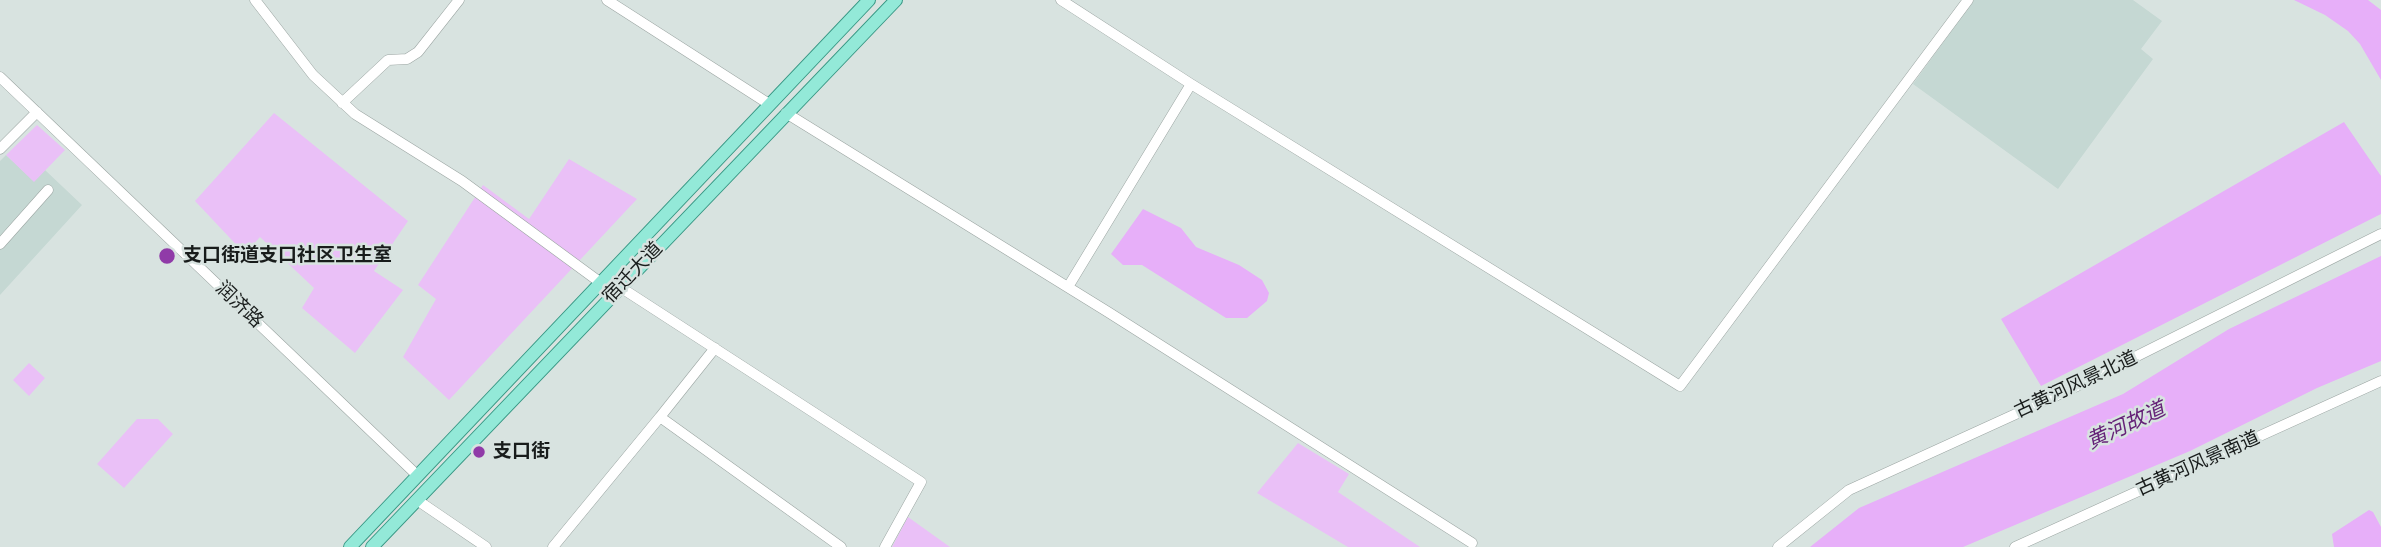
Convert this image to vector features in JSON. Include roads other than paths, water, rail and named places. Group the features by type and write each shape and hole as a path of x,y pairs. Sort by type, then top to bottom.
{"main road":[{"name":"宿迁大道","path":"350,547 869,0"},
{"name":"宿迁大道","path":"372,547 895,0"}],"street":[{"path":"255,0 313,75 342,103 461,181 601,283"},
{"path":"342,103 388,60 407,59 418,52 459,0"},
{"path":"607,0 769,104"},
{"path":"1061,0 1191,84 1680,386 1968,0"},
{"name":"润济路","path":"0,77 418,476"},
{"path":"1068,287 1191,84"},
{"path":"0,149 37,112"},
{"path":"786,113 1068,287 1472,543"},
{"path":"0,244 48,190"},
{"name":"古黄河风景北道","path":"1778,547 1849,489 2075,387 2381,234"},
{"path":"620,288 921,482 885,547"},
{"path":"553,547 715,348"},
{"name":"古黄河风景南道","path":"2015,547 2381,381"},
{"path":"660,416 841,547"},
{"path":"417,500 486,547"}],"water":[{"path":"2294,0 2368,0 2381,10 2381,80 2360,44 2348,31 2325,15"},
{"path":"2344,122 2381,176 2381,214 2041,386 2001,319"},
{"path":"1143,209 1181,228 1196,247 1239,265 1262,280 1269,293 1267,301 1247,318 1226,318 1142,265 1123,265 1111,254"},
{"name":"黄河故道","path":"2381,256 2381,361 2317,388 2190,451 1963,547 1810,547 1859,508 2123,394 2229,329"},
{"path":"2369,510 2373,512 2381,527 2381,547 2334,547 2332,534"}],"place":[{"name":"支口街道支口社区卫生室","path":"167,256"},
{"name":"支口街","path":"479,452"}]}
